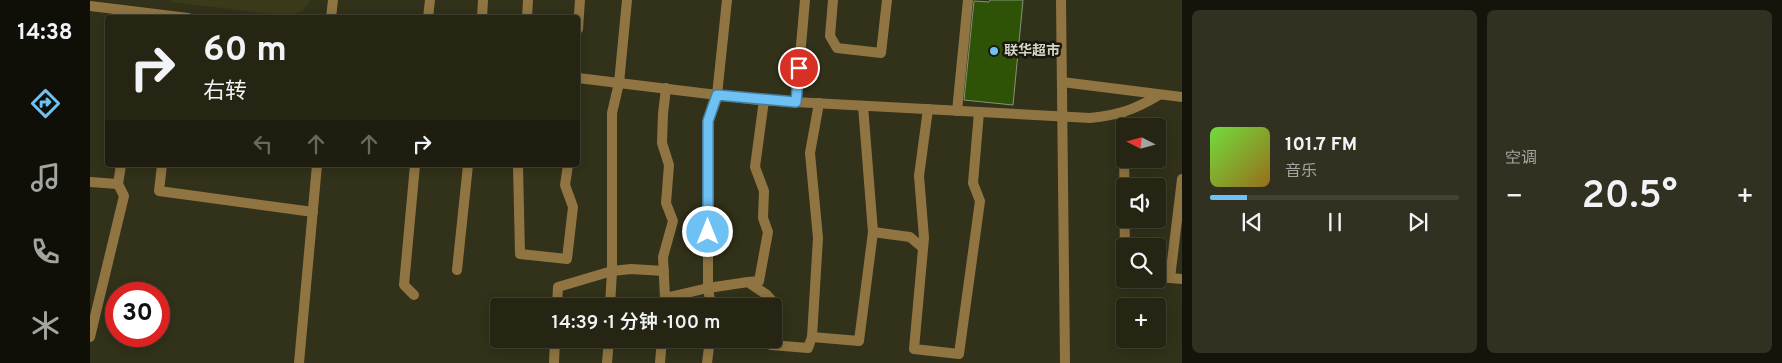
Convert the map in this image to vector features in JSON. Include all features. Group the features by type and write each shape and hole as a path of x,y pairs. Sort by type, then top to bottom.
{"street":[{"path":"331,15 333,0"},
{"path":"428,15 430,0"},
{"path":"482,15 483,0"},
{"path":"527,15 528,0"},
{"path":"579,15 580,0"},
{"path":"610,298 612,113 619,83 627,0"},
{"path":"710,298 708,288 708,121 717,95 727,0"},
{"path":"796,102 806,0"},
{"path":"833,0 830,36 838,48 881,53 887,0"},
{"path":"957,111 968,0"},
{"path":"1061,0 1065,363"},
{"path":"90,17 90,6 141,15"},
{"path":"580,78 764,100 1090,118 1130,111 1159,95"},
{"path":"1062,82 1182,97"},
{"path":"665,298 664,256 673,221 666,203 669,165 662,142 666,88"},
{"path":"677,298 708,288 759,281 768,232 763,218 764,191 755,167 764,100"},
{"path":"782,346 808,348 812,337 818,238 810,153 819,103"},
{"path":"812,337 859,341 873,232 863,106"},
{"path":"928,109 919,176 924,238 914,349 959,354 980,201 973,182 979,112"},
{"path":"1120,113 1124,129 1125,238"},
{"path":"90,337 124,196 118,184 121,167"},
{"path":"162,167 159,191 313,212"},
{"path":"299,363 318,167"},
{"path":"414,295 404,285 415,167"},
{"path":"457,270 468,167"},
{"path":"518,167 520,254 567,259 574,207 565,185 568,167"},
{"path":"1170,278 1182,179"},
{"path":"90,182 118,184"},
{"path":"873,232 910,237 923,248"},
{"path":"557,298 558,287 612,271 631,269 664,271"},
{"path":"1166,277 1182,279"},
{"path":"748,282 769,298"},
{"path":"554,363 555,348"},
{"path":"607,363 608,348"},
{"path":"660,363 661,348"},
{"path":"707,363 709,348"}],"shaded area":[{"path":"172,0 311,0 302,11 291,15 172,2"}],"building":[{"name":"联华超市","path":"990,0 1023,0 1013,105 964,100 974,1 989,2"}],"place":[{"name":"联华超市","path":"994,51"}],"route":[{"path":"708,232 708,121 717,95 796,102 799,68"}]}
